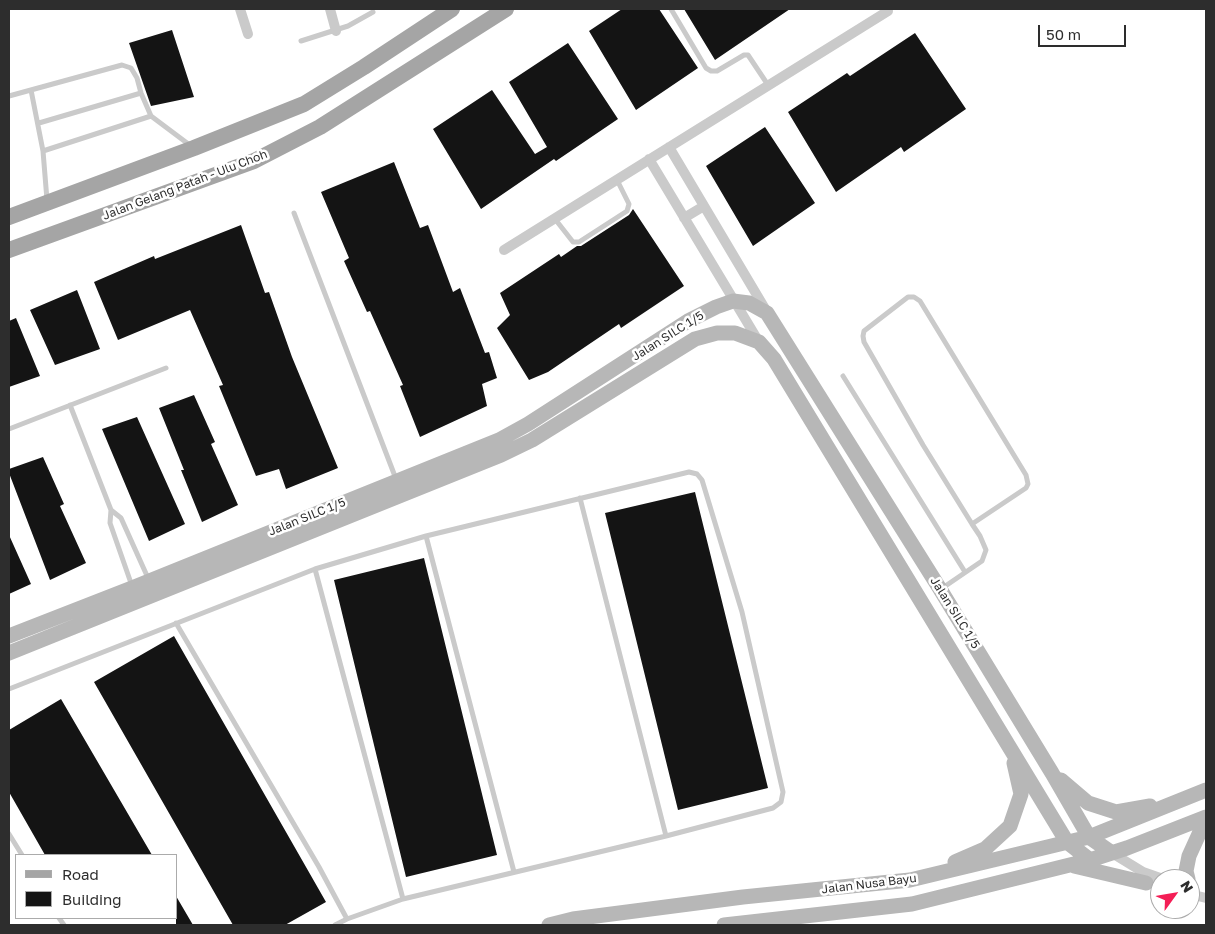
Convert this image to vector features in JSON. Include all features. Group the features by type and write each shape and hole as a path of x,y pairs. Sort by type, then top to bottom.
{"main road":[{"path":"9,217 194,148 304,104 452,9"},
{"name":"Jalan Gelang Patah - Ulu Choh","path":"9,250 254,161 328,122 506,9"}],"street":[{"path":"240,9 248,34"},
{"path":"330,9 336,31"},
{"path":"504,250 888,11"},
{"path":"668,147 767,313"},
{"path":"650,159 759,342"},
{"path":"684,218 704,206"},
{"path":"733,301 749,303 767,313"},
{"name":"Jalan SILC 1/5","path":"9,636 499,440 528,424 688,321 733,301"},
{"name":"Jalan SILC 1/5","path":"767,313 940,589 1089,837"},
{"name":"Jalan SILC 1/5","path":"9,653 501,455 532,440 695,339 717,332 736,333 759,342 774,360 1067,842"},
{"path":"910,880 985,850 1010,826 1021,794 1010,749"},
{"path":"1052,773 1088,803 1116,812 1143,808 1202,792"},
{"name":"Jalan Nusa Bayu","path":"549,925 573,919 743,897 910,880 1089,837 1202,792"},
{"name":"Jalan Nusa Bayu","path":"724,925 912,904 1090,860 1206,817"},
{"path":"1186,869 1189,856 1199,834 1206,825"},
{"path":"1089,837 1143,872 1150,874"},
{"path":"1067,842 1090,860 1150,883"},
{"path":"1068,866 1086,868 1150,883"}],"lane":[{"path":"671,9 706,68 711,71 717,71 744,55 748,55 768,85"},
{"path":"301,41 336,31 373,12"},
{"path":"9,96 122,65 131,68 137,78 151,116 194,148"},
{"path":"31,90 43,151 48,203"},
{"path":"38,123 141,93"},
{"path":"43,151 151,116"},
{"path":"554,219 573,242 580,242 627,211 630,204 617,180"},
{"path":"294,213 397,481"},
{"path":"940,589 982,561 986,550 862,336 864,331 908,298 914,297 920,301 1026,475 1028,484 1026,488 972,524"},
{"path":"9,429 166,368"},
{"path":"843,376 965,572"},
{"path":"70,405 111,510 110,523 132,588"},
{"path":"9,689 315,569 426,536 690,472 697,474 702,480 742,612 782,792 781,802 773,808 666,836 403,899 335,925"},
{"path":"580,498 666,836"},
{"path":"111,510 121,518 149,581"},
{"path":"426,536 514,872"},
{"path":"315,569 403,899"},
{"path":"176,623 319,867 347,919"},
{"path":"9,834 21,854"}],"building":[{"path":"622,9 659,9 698,68 636,110 589,31"},
{"path":"684,9 790,9 715,60"},
{"path":"172,30 194,97 151,106 129,43"},
{"path":"915,33 966,109 904,152 901,147 836,192 788,112 847,73 850,76"},
{"path":"568,43 618,119 556,161 554,159 481,209 433,129 492,90 535,154 547,147 509,82"},
{"path":"765,127 815,203 753,246 706,166"},
{"path":"394,162 420,228 428,225 453,292 460,288 485,353 489,352 497,378 482,384 487,406 420,437 400,386 403,385 370,311 367,312 344,261 349,258 321,192"},
{"path":"633,209 684,286 621,328 619,324 548,372 529,380 497,328 510,315 500,293 559,254 561,257 577,246 581,246 629,215"},
{"path":"241,225 265,293 269,292 292,357 338,468 286,489 279,469 256,476 219,386 223,385 190,310 118,340 94,282 154,256 155,259"},
{"path":"77,290 100,349 55,365 30,310"},
{"path":"16,318 40,376 9,387 9,321"},
{"path":"194,395 215,442 211,444 238,505 202,522 181,470 184,470 159,408"},
{"path":"137,417 185,524 149,541 102,429"},
{"path":"43,457 64,504 60,506 86,563 50,580 9,473 9,469"},
{"path":"695,492 768,788 678,810 605,513"},
{"path":"9,535 31,584 9,594"},
{"path":"424,558 497,855 406,877 334,580"},
{"path":"174,636 326,902 285,925 233,925 94,682"},
{"path":"61,699 151,854 44,854 9,792 9,730"},
{"path":"178,899 193,925 176,925 176,919 178,919"}]}
